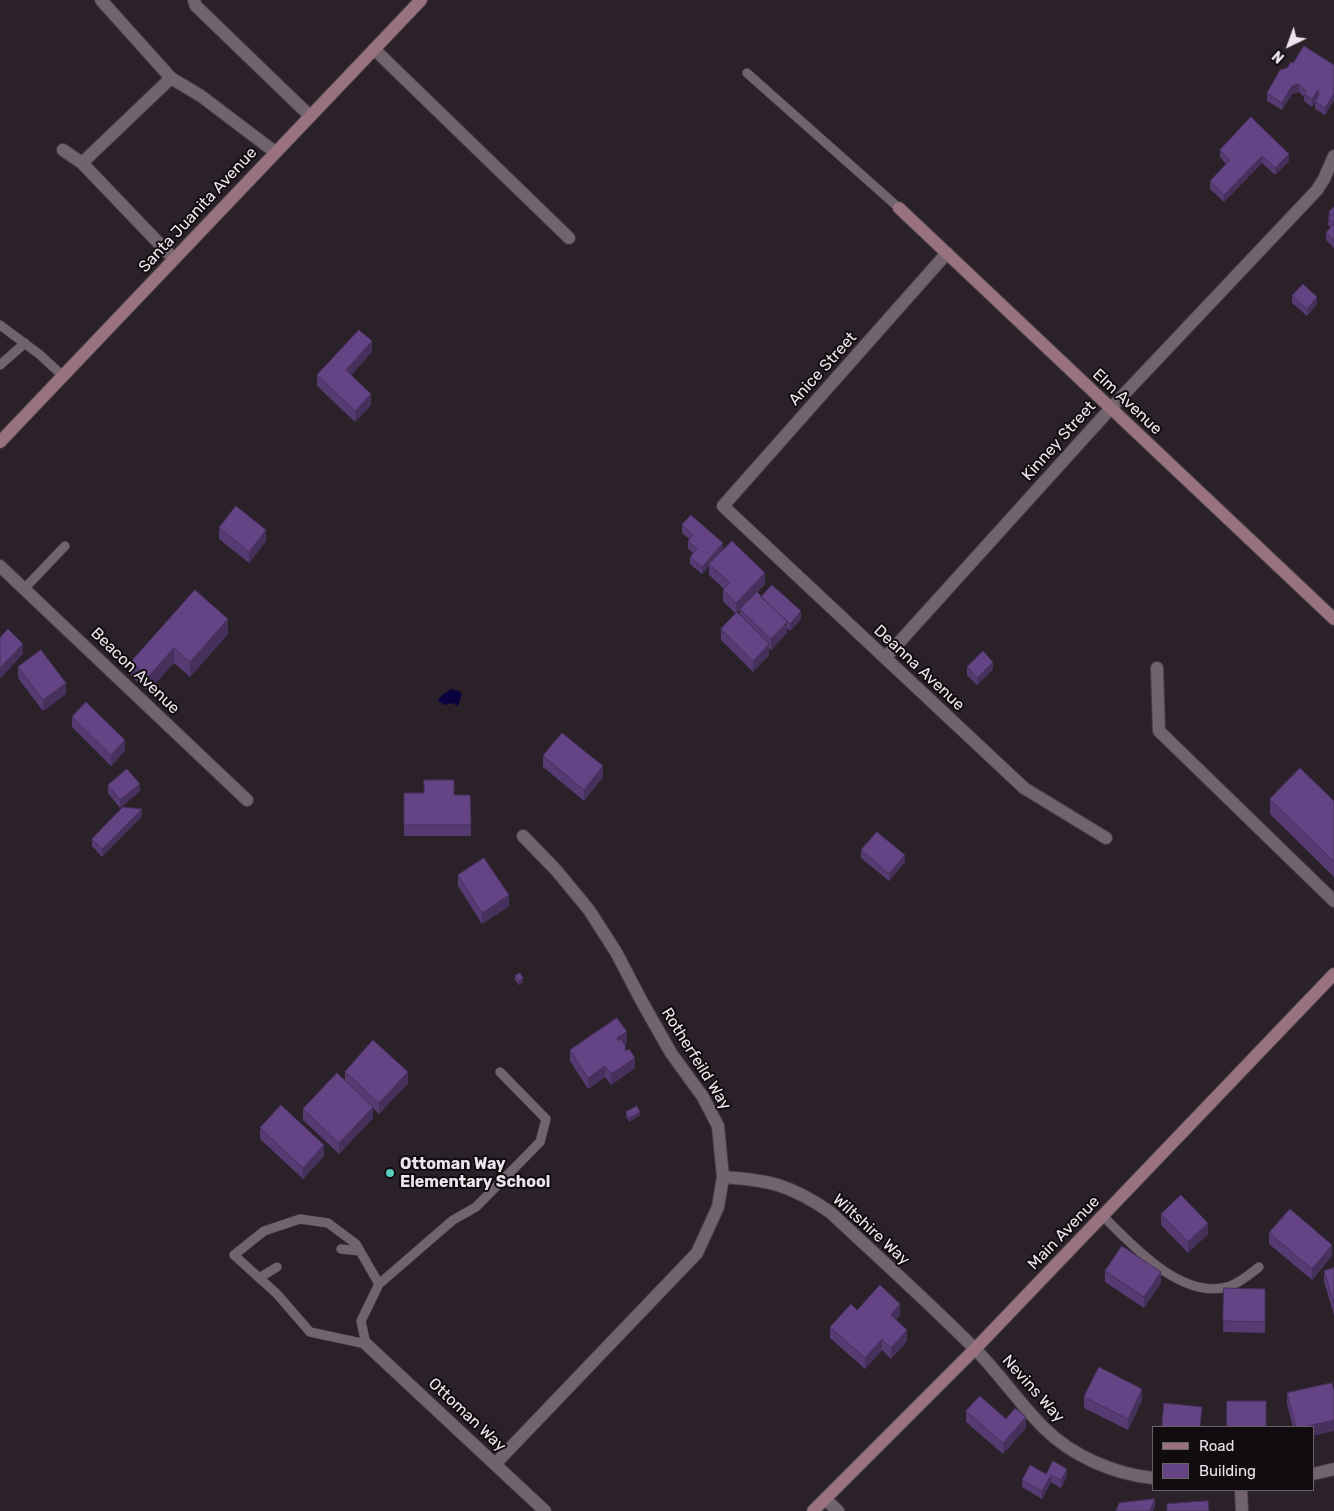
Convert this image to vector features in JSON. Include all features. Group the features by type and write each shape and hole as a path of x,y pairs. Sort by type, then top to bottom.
{"street":[{"path":"101,0 171,78 201,96 275,152"},
{"path":"194,0 196,6 310,116"},
{"name":"Santa Juanita Avenue","path":"0,442 421,0"},
{"path":"374,49 569,238"},
{"path":"82,163 171,78"},
{"path":"63,150 82,163 174,259"},
{"name":"Kinney Street","path":"885,658 1110,409 1317,190 1334,156"},
{"name":"Elm Avenue","path":"899,208 1334,619"},
{"name":"Anice Street","path":"723,506 947,254"},
{"name":"Deanna Avenue","path":"723,506 1024,788 1106,838"},
{"name":"Beacon Avenue","path":"0,566 247,800"},
{"path":"1157,668 1159,732 1334,902"},
{"name":"Rotherfeild Way","path":"495,1464 697,1253 718,1207 723,1177 718,1126 703,1097 671,1053 616,952 589,910 556,870 523,836"},
{"name":"Main Avenue","path":"813,1511 975,1349 1334,974"},
{"name":"Wiltshire Way","path":"723,1177 753,1179 781,1185 809,1198 830,1212 975,1349"},
{"name":"Ottoman Way","path":"366,1344 546,1511"},
{"name":"Nevins Way","path":"975,1349 1044,1428 1069,1448 1096,1463 1126,1473 1152,1478"},
{"path":"1314,1474 1334,1469"},
{"path":"1241,1491 1242,1511"},
{"path":"824,1499 838,1511"}],"lane":[{"path":"747,73 899,208"},
{"path":"0,326 25,343 62,376"},
{"path":"0,365 25,343"},
{"path":"24,589 65,546"},
{"path":"379,1284 356,1244 328,1223 300,1219 264,1231 234,1255 277,1294 310,1332 366,1344 361,1321 379,1284 453,1220 476,1207 540,1142 546,1119 500,1072"},
{"path":"1103,1216 1164,1272 1197,1286 1211,1288 1227,1287 1247,1277 1259,1267"},
{"path":"341,1249 360,1252"},
{"path":"259,1278 277,1267"}],"shaded area":[{"path":"451,689 462,694 458,706 451,703 445,705 438,701 441,696"}],"building":[{"path":"1304,46 1334,65 1334,93 1325,108 1315,102 1319,95 1318,90 1312,99 1304,94 1306,91 1299,84 1292,86 1282,103 1267,93 1280,70 1287,68 1291,62 1293,63"},
{"path":"1251,117 1289,154 1275,168 1262,156 1224,195 1210,181 1230,160 1220,150"},
{"path":"1334,207 1334,223 1328,218 1332,215 1329,212"},
{"path":"1334,224 1334,240 1326,233"},
{"path":"1303,284 1317,297 1307,309 1292,296"},
{"path":"359,330 372,341 346,370 371,394 355,411 317,375"},
{"path":"236,506 266,530 249,552 219,528"},
{"path":"691,515 723,543 702,567 690,557 697,549 688,541 693,535 682,525"},
{"path":"732,541 765,573 736,603 723,590 730,583 709,564"},
{"path":"772,585 801,611 790,624 761,597"},
{"path":"195,590 228,619 190,662 174,648 148,677 131,662"},
{"path":"757,592 787,622 771,639 740,609"},
{"path":"737,612 769,644 753,661 721,629"},
{"path":"8,629 23,644 0,668 0,638"},
{"path":"41,650 66,683 43,700 18,667"},
{"path":"983,651 993,662 977,678 967,667"},
{"path":"86,702 125,740 111,755 72,717"},
{"path":"562,733 603,766 584,790 543,756"},
{"path":"1300,768 1334,801 1334,862 1270,799"},
{"path":"127,769 140,784 120,800 108,785"},
{"path":"424,780 454,780 454,795 470,795 471,825 404,825 404,793 424,793"},
{"path":"123,807 142,809 102,849 92,839"},
{"path":"877,832 905,855 889,874 861,850"},
{"path":"484,858 509,895 482,913 458,875"},
{"path":"520,973 523,978 519,981 515,976"},
{"path":"617,1018 627,1032 617,1038 619,1041 621,1039 626,1047 624,1048 626,1051 629,1049 635,1058 611,1074 605,1066 588,1078 570,1050"},
{"path":"373,1040 408,1072 379,1103 345,1072"},
{"path":"337,1073 373,1107 339,1143 303,1109"},
{"path":"281,1105 324,1145 303,1168 260,1128"},
{"path":"637,1106 640,1112 629,1118 626,1112"},
{"path":"1181,1195 1208,1223 1188,1242 1161,1214"},
{"path":"1290,1209 1332,1245 1312,1269 1269,1233"},
{"path":"1122,1246 1161,1272 1144,1297 1105,1271"},
{"path":"1334,1268 1334,1304 1324,1271"},
{"path":"880,1285 900,1304 891,1315 907,1330 891,1348 882,1339 865,1358 830,1327 851,1304 857,1310"},
{"path":"1224,1288 1265,1289 1265,1322 1223,1321"},
{"path":"1099,1367 1142,1389 1128,1419 1084,1397"},
{"path":"1332,1383 1334,1391 1334,1420 1308,1426 1296,1426 1287,1393"},
{"path":"980,1396 1006,1419 1015,1408 1026,1417 1003,1443 966,1411"},
{"path":"1227,1401 1266,1401 1266,1426 1227,1426"},
{"path":"1164,1403 1202,1407 1200,1426 1162,1426"},
{"path":"1053,1461 1067,1469 1061,1480 1051,1475 1042,1491 1022,1480 1030,1465 1046,1474"},
{"path":"1155,1499 1150,1511 1116,1511 1119,1503"},
{"path":"1208,1501 1209,1511 1167,1511 1167,1504"}],"place":[{"name":"Ottoman Way Elementary School","path":"390,1173"}]}
